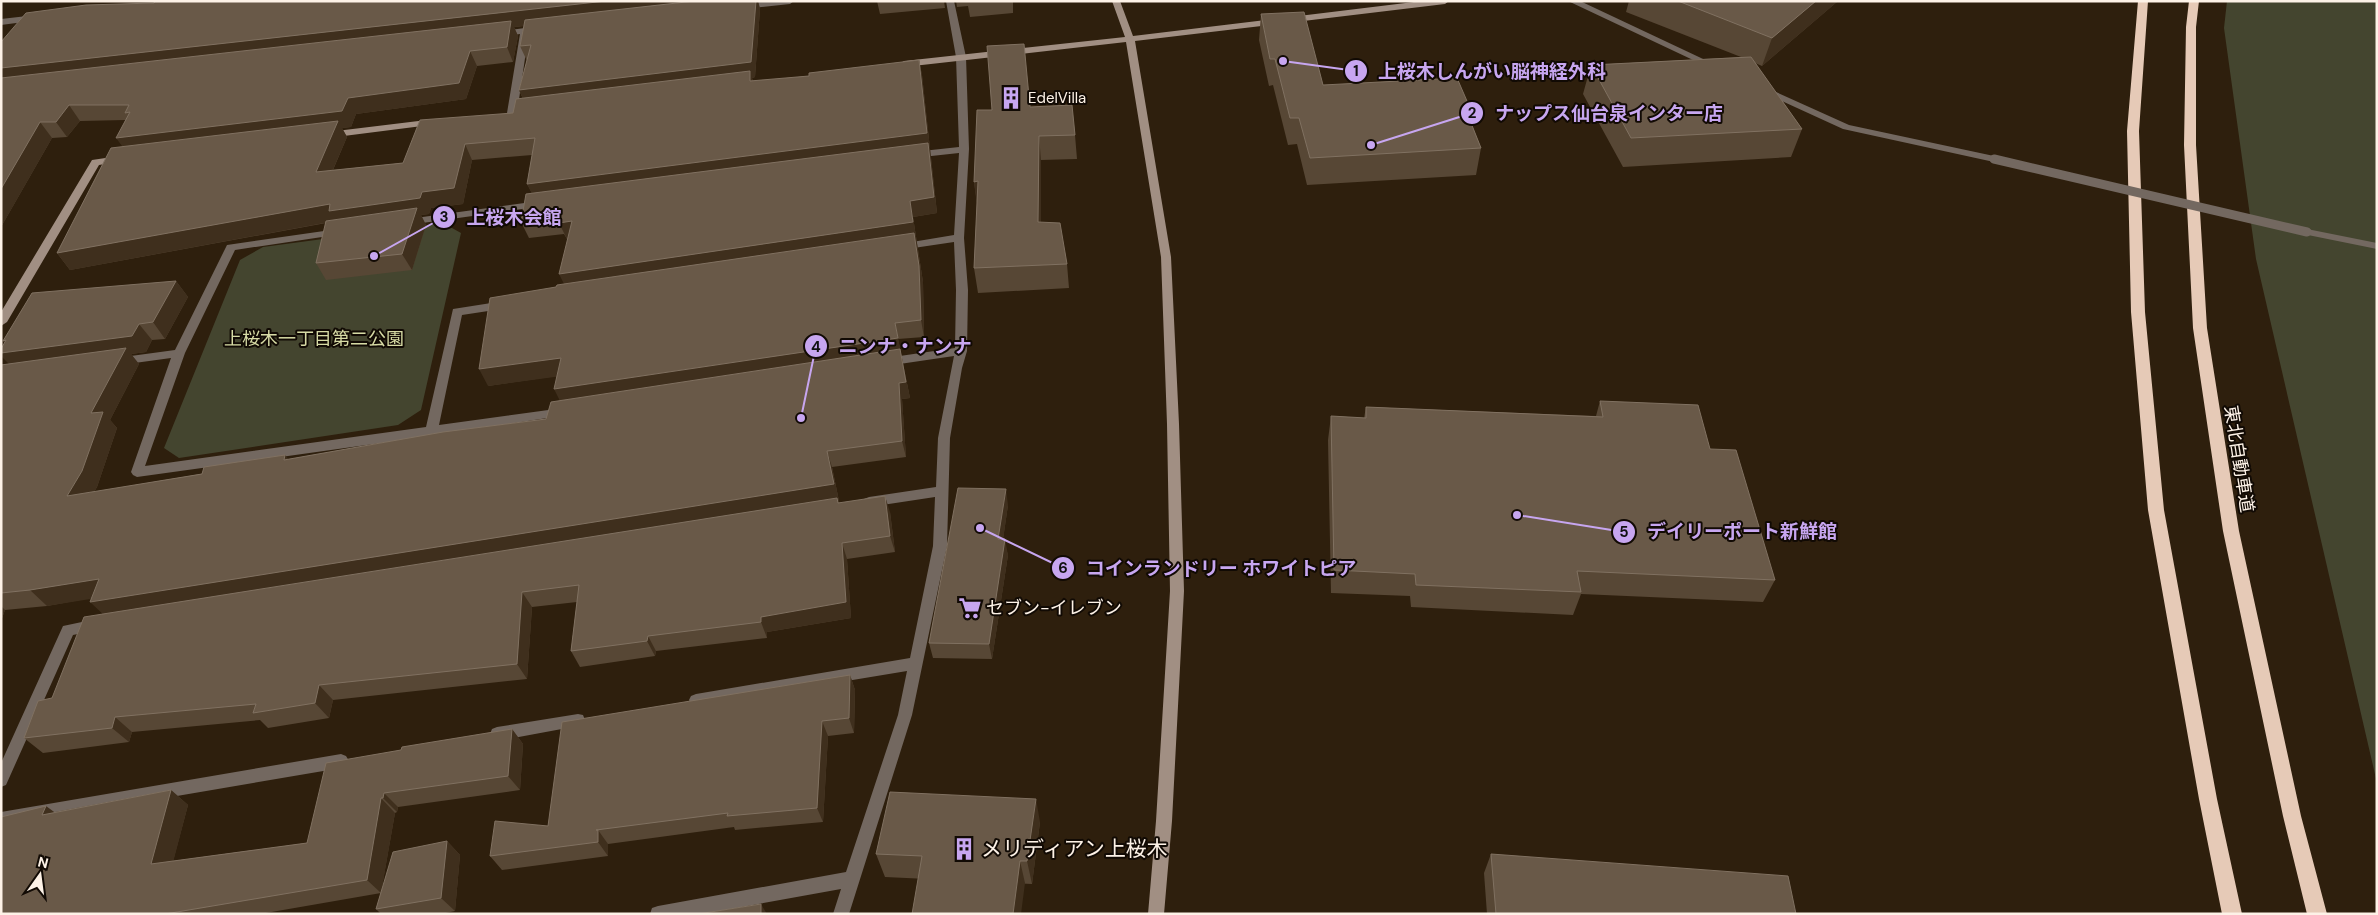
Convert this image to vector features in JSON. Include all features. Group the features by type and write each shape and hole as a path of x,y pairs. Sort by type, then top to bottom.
{"highway":[{"path":"2143,1 2133,131 2138,312 2155,500 2208,799 2232,914"},
{"name":"東北自動車道","path":"2194,1 2191,27 2190,145 2200,328 2230,531 2292,816 2317,914"}],"street":[{"path":"731,8 790,1"},
{"path":"842,914 851,879 905,715 940,546 944,438 956,368 961,351 962,290 959,238 964,148 961,57 950,1"},
{"path":"1116,1 1130,39 1166,257 1177,591 1164,821 1156,914"},
{"path":"893,65 1445,1"},
{"path":"1572,1 1722,70"},
{"path":"1,22 49,17"},
{"path":"11,34 20,20"},
{"path":"495,34 530,30 512,113"},
{"path":"1758,86 1846,127 1994,159 2307,232 2377,246"},
{"path":"314,136 442,121"},
{"path":"905,156 964,148"},
{"path":"1,322 96,162 126,159"},
{"path":"395,224 551,203"},
{"path":"346,231 230,247 179,353 137,472 431,432 578,409"},
{"path":"890,248 959,238"},
{"path":"431,432 457,312 516,303"},
{"path":"872,365 961,351"},
{"path":"110,363 179,353"},
{"path":"853,505 942,491"},
{"path":"1,780 68,630 108,624"},
{"path":"680,703 916,663"},
{"path":"483,736 591,718"},
{"path":"1,819 355,758"},
{"path":"658,914 851,879"}],"green space":[{"path":"2227,1 2377,1 2377,783 2256,259 2224,28"},
{"name":"上桜木一丁目第二公園","path":"443,223 461,233 421,410 398,425 179,458 164,448 240,260 263,247"}],"building":[{"path":"155,1 606,1 1,68 1,42 26,13 86,5 154,3"},
{"path":"695,1 756,1 751,62 519,90 531,45 520,46 525,20"},
{"path":"1678,1 1816,1 1772,38"},
{"path":"1304,12 1323,85 1457,78 1470,108 1465,108 1481,148 1310,158 1299,118 1290,118 1275,59 1270,59 1261,14"},
{"path":"511,21 507,47 470,51 459,83 348,98 342,111 116,138 130,112 125,113 129,105 69,105 56,122 40,122 1,189 1,78"},
{"path":"1024,44 1030,107 1072,105 1075,135 1039,136 1038,222 1060,223 1067,264 974,268 978,181 974,182 977,110 992,110 987,46"},
{"path":"1751,57 1802,129 1631,138 1591,65"},
{"path":"919,60 927,133 527,184 535,138 465,144 454,188 422,192 420,198 329,211 330,204 57,253 111,148 338,121 316,172 403,163 420,120 513,113 516,99 750,71 750,81 809,76 809,73"},
{"path":"928,143 934,197 910,201 913,222 559,274 572,221 559,223 560,217 521,222 526,194"},
{"path":"417,208 402,254 316,263 326,221"},
{"path":"914,233 919,266 921,320 895,323 898,338 554,389 561,358 479,369 490,298 556,287 557,285"},
{"path":"176,281 153,322 139,324 132,336 1,353 6,340 3,341 32,293"},
{"path":"126,348 91,413 103,412 82,471 67,496 202,474 204,467 285,455 284,460 443,432 546,419 551,402 900,349 906,382 899,383 902,441 827,451 834,484 90,602 99,579 1,593 1,365"},
{"path":"1600,401 1698,405 1710,449 1736,450 1775,580 1577,571 1581,592 1416,585 1415,574 1334,570 1331,416 1366,418 1366,407 1603,417"},
{"path":"958,488 1006,489 998,539 1005,539 989,644 929,643"},
{"path":"885,496 890,536 842,543 846,602 761,617 761,622 648,636 647,641 571,651 579,585 522,592 517,664 319,685 315,703 253,713 256,704 115,717 112,728 24,738 38,701 52,698 84,617 837,498 838,503"},
{"path":"850,675 849,718 822,721 817,808 727,816 728,813 596,830 598,830 598,842 490,856 495,821 548,826 562,722"},
{"path":"512,729 508,776 384,793 383,798 381,798 367,880 165,914 1,914 1,817 46,806 42,815 171,790 151,864 307,843 326,763 401,750 402,747"},
{"path":"890,792 1036,799 1027,861 1020,861 1013,914 912,914 922,856 876,854"},
{"path":"447,841 441,898 376,909 393,852"},
{"path":"1491,854 1788,876 1796,914 1496,914"},
{"path":"761,904 761,914 698,914"}],"place":[{"name":"上桜木しんがい脳神経外科","path":"1283,61"},
{"name":"EdelVilla","path":"1011,98"},
{"name":"ナップス仙台泉インター店","path":"1371,145"},
{"name":"上桜木会館","path":"374,256"},
{"name":"ニンナ・ナンナ","path":"801,418"},
{"name":"デイリーポート新鮮館","path":"1517,515"},
{"name":"コインランドリー ホワイトピア","path":"980,528"},
{"name":"セブン-イレブン","path":"970,608"},
{"name":"メリディアン上桜木","path":"964,849"}]}
